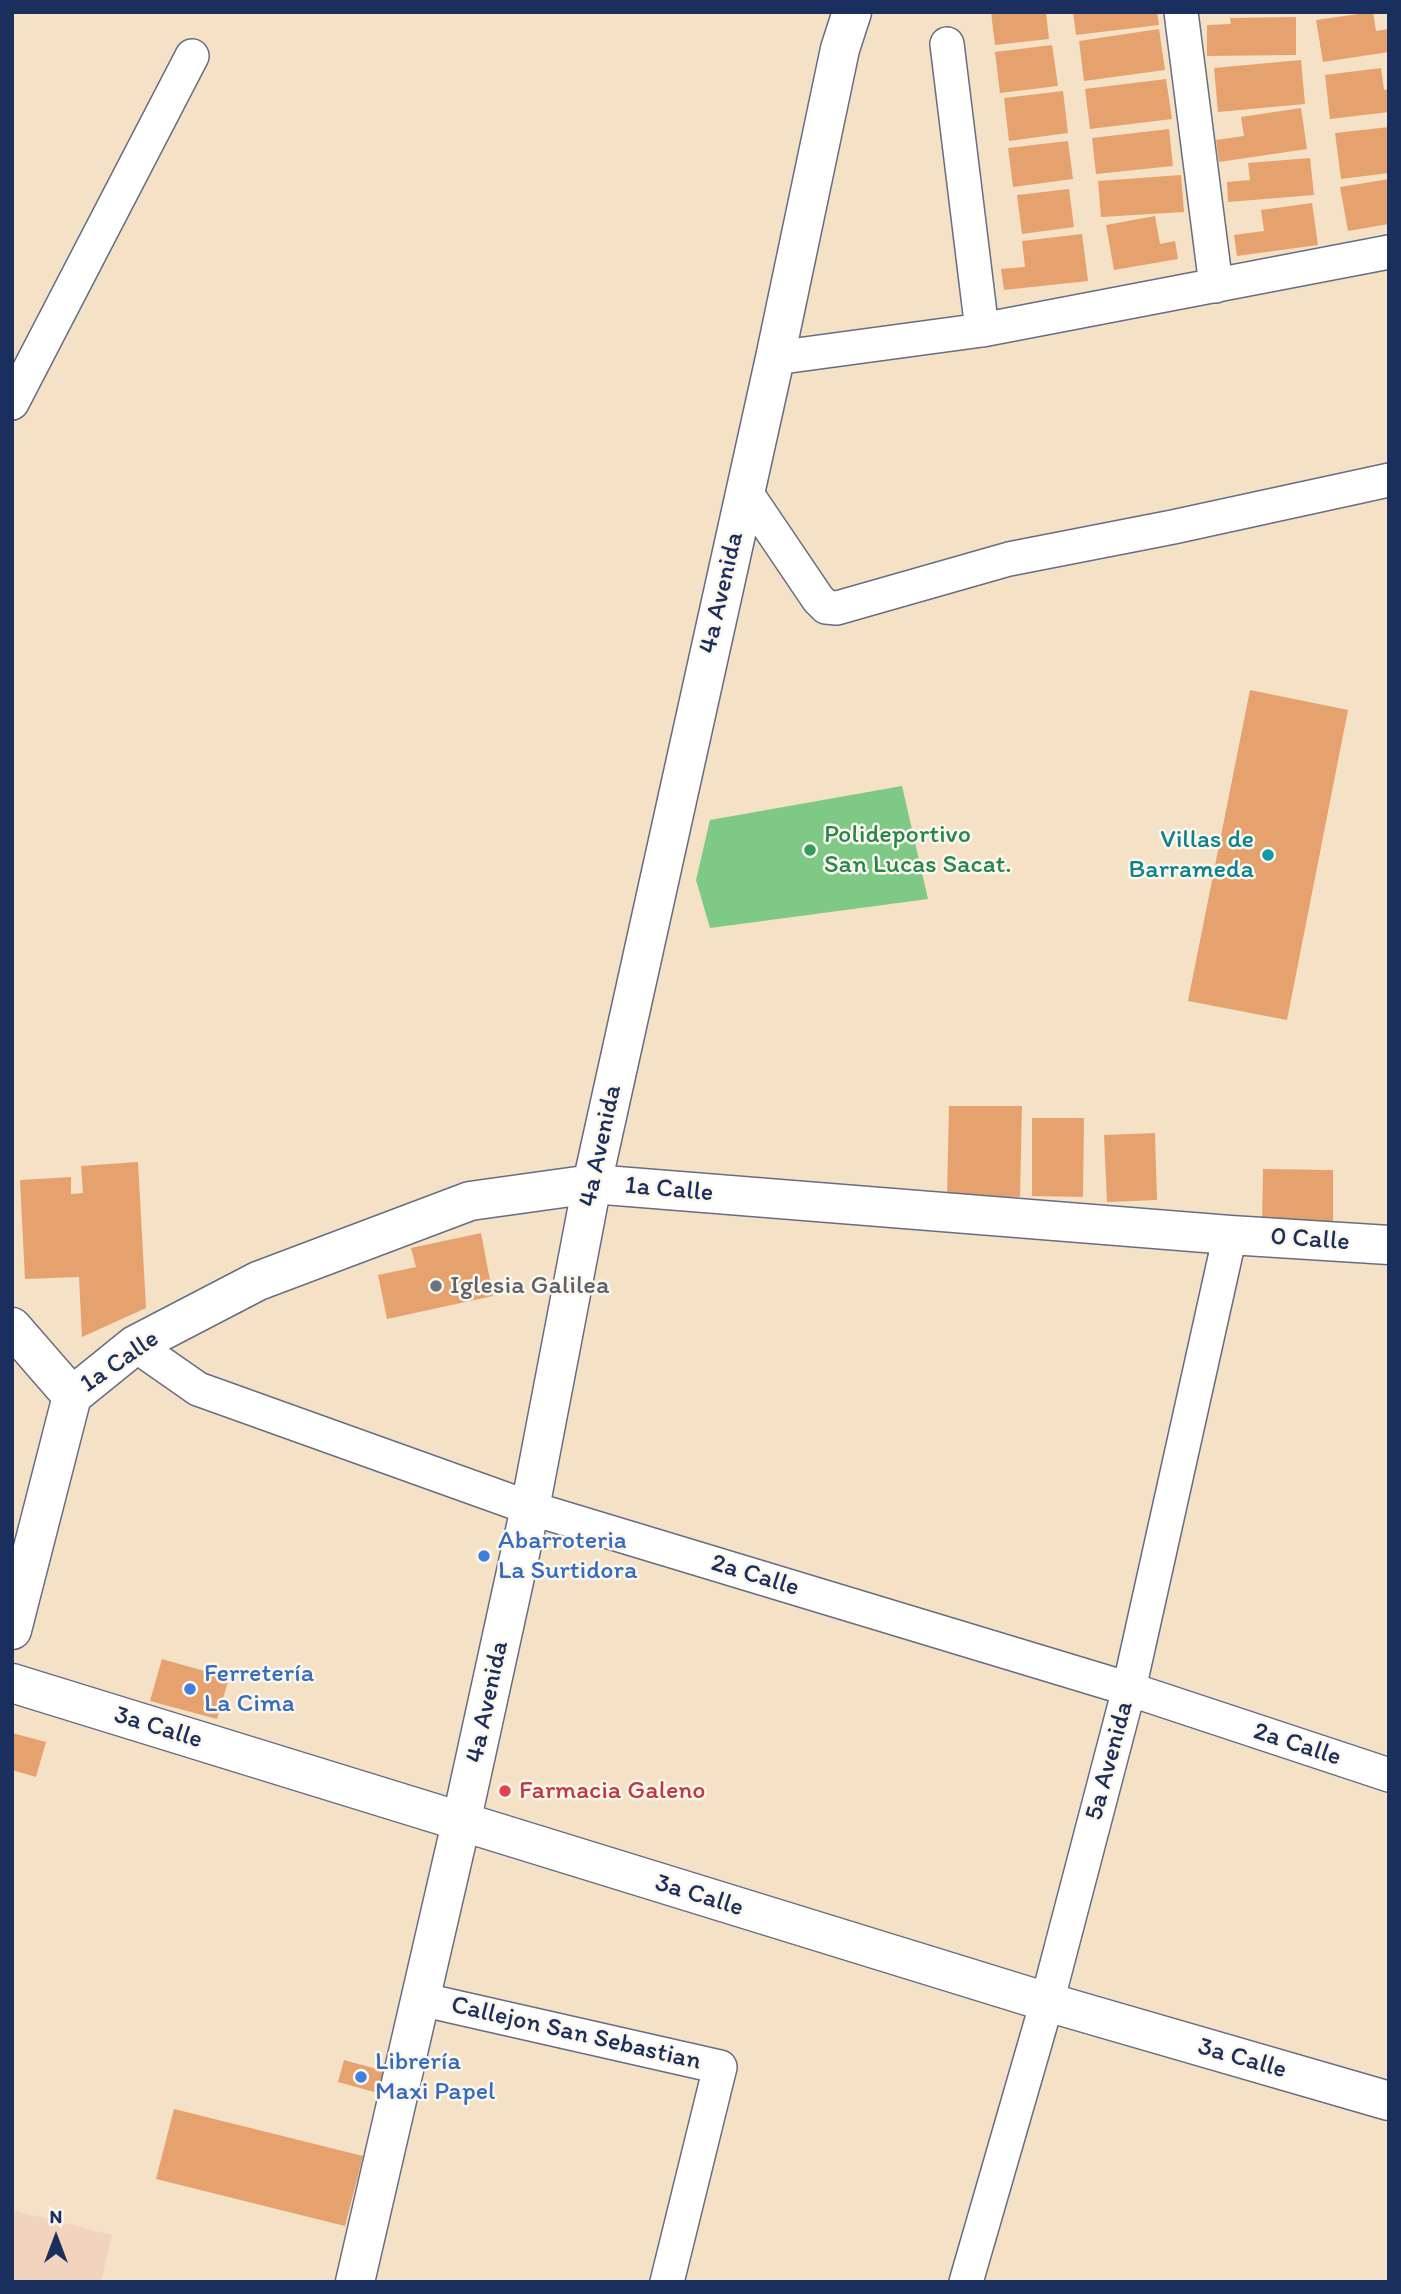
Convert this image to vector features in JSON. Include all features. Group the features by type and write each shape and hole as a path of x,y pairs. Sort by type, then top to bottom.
{"street":[{"name":"4a Avenida","path":"355,2282 461,1823 530,1508 592,1184 775,358 840,49 852,12"},
{"path":"1181,12 1216,286"},
{"path":"947,44 982,330"},
{"path":"12,403 192,56"},
{"path":"775,358 982,330 1389,252"},
{"path":"745,491 818,600 826,607 837,608 1009,559 1389,480"},
{"name":"1a Calle","path":"72,1396 135,1345 258,1281 470,1201 592,1184 1230,1235"},
{"name":"0 Calle","path":"1230,1235 1389,1245"},
{"name":"5a Avenida","path":"966,2282 1047,2002 1129,1689 1230,1235"},
{"path":"12,1327 72,1396 12,1630"},
{"name":"2a Calle","path":"135,1345 198,1389 530,1508 1129,1689 1389,1775"},
{"name":"3a Calle","path":"12,1683 1047,2002 1389,2101"},
{"name":"Callejon San Sebastian","path":"420,1999 720,2067 667,2282"}],"shaded area":[{"path":"12,2210 112,2235 101,2282 12,2282"}],"green space":[{"name":"Polideportivo San Lucas Sacat.","path":"902,786 928,899 710,928 696,880 710,820"}],"building":[{"path":"991,12 1046,12 1049,39 995,45"},
{"path":"1073,12 1157,12 1159,25 1076,35"},
{"path":"1373,12 1376,31 1389,29 1389,52 1323,62 1316,20"},
{"path":"1296,17 1296,55 1207,56 1207,25 1231,24 1230,18"},
{"path":"1159,29 1165,70 1084,81 1079,41"},
{"path":"1052,45 1058,86 1000,93 995,52"},
{"path":"1301,60 1305,104 1218,112 1214,68"},
{"path":"1381,68 1384,90 1389,89 1389,112 1330,119 1325,75"},
{"path":"1166,79 1172,119 1090,129 1085,89"},
{"path":"1063,91 1068,133 1009,141 1004,98"},
{"path":"1301,108 1307,149 1219,162 1216,140 1244,136 1241,117"},
{"path":"1389,127 1389,173 1341,179 1335,133"},
{"path":"1169,129 1173,166 1096,174 1092,138"},
{"path":"1068,141 1073,179 1013,187 1008,148"},
{"path":"1310,158 1314,195 1228,202 1227,182 1250,180 1248,163"},
{"path":"1181,175 1184,212 1101,217 1098,181"},
{"path":"1389,179 1389,224 1348,231 1340,187"},
{"path":"1069,189 1074,227 1022,234 1017,195"},
{"path":"1312,203 1318,245 1237,256 1234,235 1264,231 1261,210"},
{"path":"1155,216 1160,244 1175,241 1178,259 1114,270 1106,225"},
{"path":"1082,234 1088,281 1004,290 1001,269 1025,267 1022,241"},
{"name":"Villas de Barrameda","path":"1250,690 1348,710 1287,1020 1188,1001"},
{"path":"949,1106 1022,1106 1020,1197 947,1196"},
{"path":"1032,1118 1084,1118 1083,1197 1032,1196"},
{"path":"1155,1133 1157,1200 1107,1202 1104,1135"},
{"path":"138,1162 146,1308 82,1337 79,1277 25,1279 20,1180 71,1177 71,1194 83,1193 81,1166"},
{"path":"1263,1169 1333,1170 1333,1229 1262,1228"},
{"name":"Iglesia Galilea","path":"481,1233 493,1296 387,1319 378,1275 416,1267 411,1248"},
{"name":"Ferretería La Cima","path":"162,1659 229,1678 217,1719 150,1701"},
{"path":"12,1733 46,1742 36,1777 12,1770"},
{"name":"Librería Maxi Papel","path":"344,2060 384,2071 378,2093 338,2082"},
{"path":"174,2109 363,2156 345,2226 156,2179"}],"place":[{"name":"Polideportivo San Lucas Sacat.","path":"810,850"},
{"name":"Villas de Barrameda","path":"1268,855"},
{"name":"Iglesia Galilea","path":"436,1286"},
{"name":"Abarroteria La Surtidora","path":"484,1556"},
{"name":"Ferretería La Cima","path":"190,1689"},
{"name":"Farmacia Galeno","path":"505,1791"},
{"name":"Librería Maxi Papel","path":"361,2077"}]}
